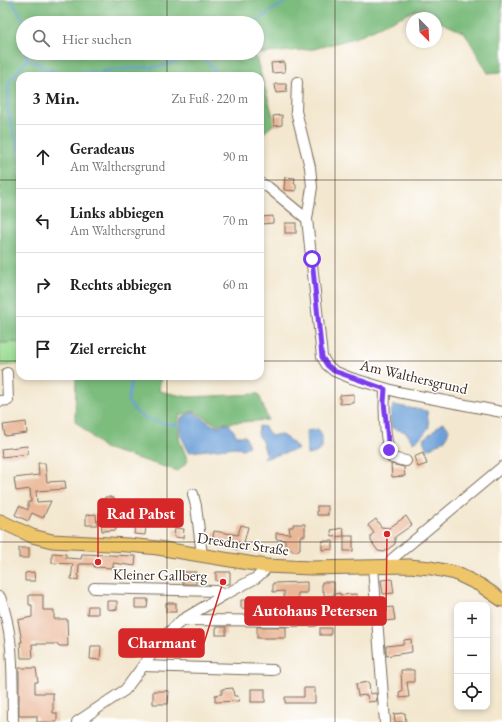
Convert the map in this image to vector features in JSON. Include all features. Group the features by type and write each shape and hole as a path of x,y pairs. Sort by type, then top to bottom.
{"main road":[{"name":"Dresdner Straße","path":"0,521 32,536 52,541 128,545 202,555 266,566 291,568 420,566 455,573 480,585 502,600"}],"street":[{"name":"Am Walthersgrund","path":"297,82 296,111 310,167 312,187 308,214 322,357 327,365 334,371 385,389 502,412"},
{"path":"301,160 307,181 308,214"},
{"path":"264,185 308,214"},
{"path":"0,401 8,400 7,373"},
{"path":"385,389 384,402 390,454 392,458 406,461"},
{"path":"389,566 392,559 502,467"},
{"path":"193,494 196,506 202,555"},
{"name":"Kleiner Gallberg","path":"78,722 125,690 166,635 182,620 256,578 264,571 266,566"},
{"path":"373,567 385,722"},
{"name":"Kleiner Gallberg","path":"94,588 216,591 224,595"},
{"path":"0,596 7,615 10,636 12,658 13,722"},
{"path":"182,620 314,621"},
{"path":"143,666 273,670"}],"green space":[{"path":"0,0 502,0 501,72 488,73 465,33 442,23 442,12 420,12 416,10 406,12 406,15 354,38 314,49 264,53 264,16 16,16 16,60 257,60 260,72 16,72 16,342 0,343"},
{"path":"264,85 275,123 264,133"},
{"path":"16,342 16,364 0,366 0,343"},
{"path":"76,380 160,380 159,391 188,397 259,394 268,420 215,424 194,411 179,416 179,439 188,461 178,471 104,448 75,421"}],"water":[{"path":"393,405 427,411 429,427 422,436 413,443 406,432 392,428 390,419"},
{"path":"193,412 214,426 229,424 237,436 245,436 249,446 243,449 236,447 189,452 181,436 181,418"},
{"path":"443,422 449,429 446,439 427,450 423,440"},
{"path":"259,426 265,427 271,436 280,434 292,442 298,449 263,459 266,453 258,434"},
{"path":"318,429 322,436 322,448 316,453 307,455 306,431"}],"building":[{"path":"284,62 285,72 272,73 271,63"},
{"path":"275,84 286,84 287,92 276,93"},
{"path":"282,115 282,125 274,126 273,116"},
{"path":"285,177 295,178 294,184 296,184 296,191 284,190"},
{"path":"273,216 273,223 264,224 264,217"},
{"path":"285,223 296,223 296,233 285,233"},
{"path":"354,394 354,403 340,404 340,395"},
{"path":"26,422 27,433 5,436 3,425"},
{"path":"27,446 28,454 2,457 1,449"},
{"path":"423,453 427,464 418,467 414,457"},
{"path":"38,463 45,463 47,482 65,481 66,489 36,491 37,502 51,501 43,518 32,513 28,521 15,515 19,506 28,510 28,502 31,502 30,489 16,491 14,478 39,475"},
{"path":"391,464 404,467 405,476 392,477"},
{"path":"105,497 114,498 115,509 101,509 101,499 105,499"},
{"path":"317,506 328,506 328,515 317,515"},
{"path":"96,514 97,525 86,525 86,515"},
{"path":"406,516 412,525 395,537 395,544 384,552 378,551 371,541 371,535 374,533 368,525 376,519 381,527 389,528"},
{"path":"115,520 116,530 102,531 101,521"},
{"path":"293,524 305,524 305,536 300,536 299,551 285,549 285,540 276,539 276,533 290,534 289,527 293,527"},
{"path":"135,525 146,526 145,535 134,534"},
{"path":"241,525 248,527 242,550 235,549 236,544 220,541 220,544 212,542 214,531 238,535"},
{"path":"175,528 184,529 183,538 174,537"},
{"path":"343,528 344,536 332,537 331,530"},
{"path":"344,536 353,536 353,551 344,551"},
{"path":"322,541 333,541 333,549 322,550"},
{"path":"19,548 29,548 29,558 19,558"},
{"path":"52,553 66,554 66,558 81,559 82,554 136,556 135,566 113,563 113,568 94,567 94,564 79,564 78,580 71,579 73,564 52,563"},
{"path":"34,572 35,581 25,581 25,573"},
{"path":"183,572 196,572 196,584 183,584"},
{"path":"216,572 230,572 230,584 221,584 221,580 216,581"},
{"path":"392,579 394,593 383,594 381,580"},
{"path":"307,582 307,593 298,593 298,611 291,611 291,603 284,604 284,591 273,592 273,583"},
{"path":"322,582 334,582 334,595 324,596 324,591 322,591"},
{"path":"340,593 340,595 357,594 357,603 341,604 341,609 336,609 335,594"},
{"path":"29,595 43,595 43,610 54,610 54,619 67,619 68,646 58,646 58,644 32,644 33,658 21,658 20,642 22,642 18,620 32,617 32,605 29,605"},
{"path":"135,599 148,599 147,608 135,608"},
{"path":"241,600 251,600 251,609 241,608"},
{"path":"107,601 117,601 117,610 107,609"},
{"path":"166,603 176,603 176,612 166,612"},
{"path":"88,606 98,606 98,614 87,614"},
{"path":"393,607 395,620 385,621 384,608"},
{"path":"216,627 226,627 226,635 216,635"},
{"path":"257,627 286,627 286,638 257,638"},
{"path":"320,628 331,628 331,635 320,635"},
{"path":"411,639 412,652 386,656 386,646 404,644 404,640"},
{"path":"126,642 135,642 134,657 125,657"},
{"path":"91,646 101,646 100,660 90,659"},
{"path":"19,668 36,668 38,682 35,682 35,693 53,693 53,713 57,713 57,722 37,722 37,716 19,716"},
{"path":"401,670 414,670 414,682 407,682 409,697 400,698 399,692 402,691"},
{"path":"369,682 370,694 376,693 377,701 368,702 367,695 358,696 356,684"},
{"path":"233,688 234,696 238,696 239,701 215,702 215,695 222,694 222,689"},
{"path":"304,688 315,688 315,703 285,703 285,697 304,697"},
{"path":"251,689 265,689 265,702 251,702"},
{"path":"153,691 169,691 168,704 153,704"},
{"path":"405,713 406,722 395,722 394,714"}],"waterway":[{"path":"11,0 21,16"},
{"path":"263,16 289,0"},
{"path":"17,72 26,60"},
{"path":"29,60 55,72"},
{"path":"85,72 162,66 181,60"},
{"path":"205,60 216,72"},
{"path":"16,73 9,82 8,112 16,141"},
{"path":"131,380 128,401 138,414 144,418 157,422 181,426"}],"place":[{"name":"Autohaus Petersen","path":"387,534"},
{"name":"Rad Pabst","path":"98,562"},
{"name":"Charmant","path":"223,582"}],"route":[{"path":"312,259 322,357 327,365 334,371 385,389 384,402 389,450"}]}
